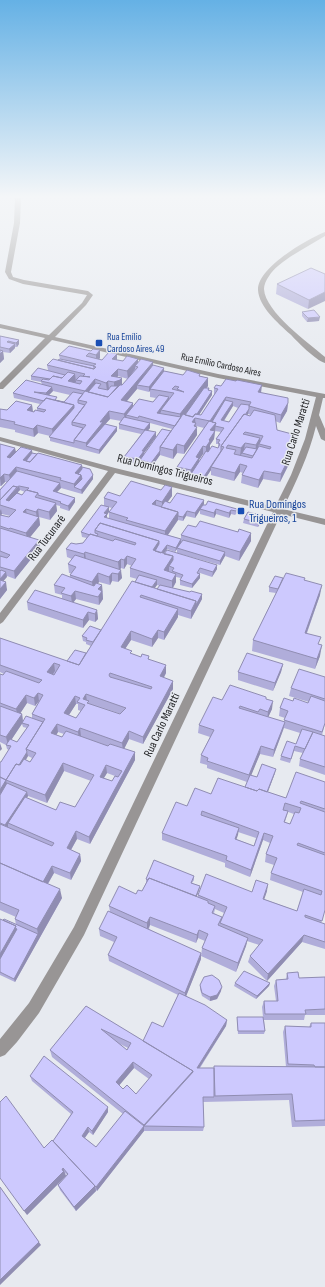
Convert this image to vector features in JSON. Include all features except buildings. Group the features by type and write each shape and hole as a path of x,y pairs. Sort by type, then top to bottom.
{"street":[{"path":"0,387 90,297 88,293 24,282 11,278 8,272 11,258"},
{"path":"286,258 275,265 266,277 261,289 264,302 272,312 325,361"},
{"name":"Rua Emílio Cardoso Aires","path":"0,326 218,376 323,396"},
{"name":"Rua Carlo Maratti","path":"0,1050 8,1042 43,995 79,931 278,510 296,475 323,396"},
{"path":"316,416 325,439"},
{"name":"Rua Domingos Trigueiros","path":"0,439 113,470 325,522"},
{"name":"Rua Tucunaré","path":"0,620 113,470"}],"place":[{"name":"Rua Emílio Cardoso Aires, 49","path":"99,343"},
{"name":"Rua Domingos Trigueiros, 1","path":"241,511"}]}
